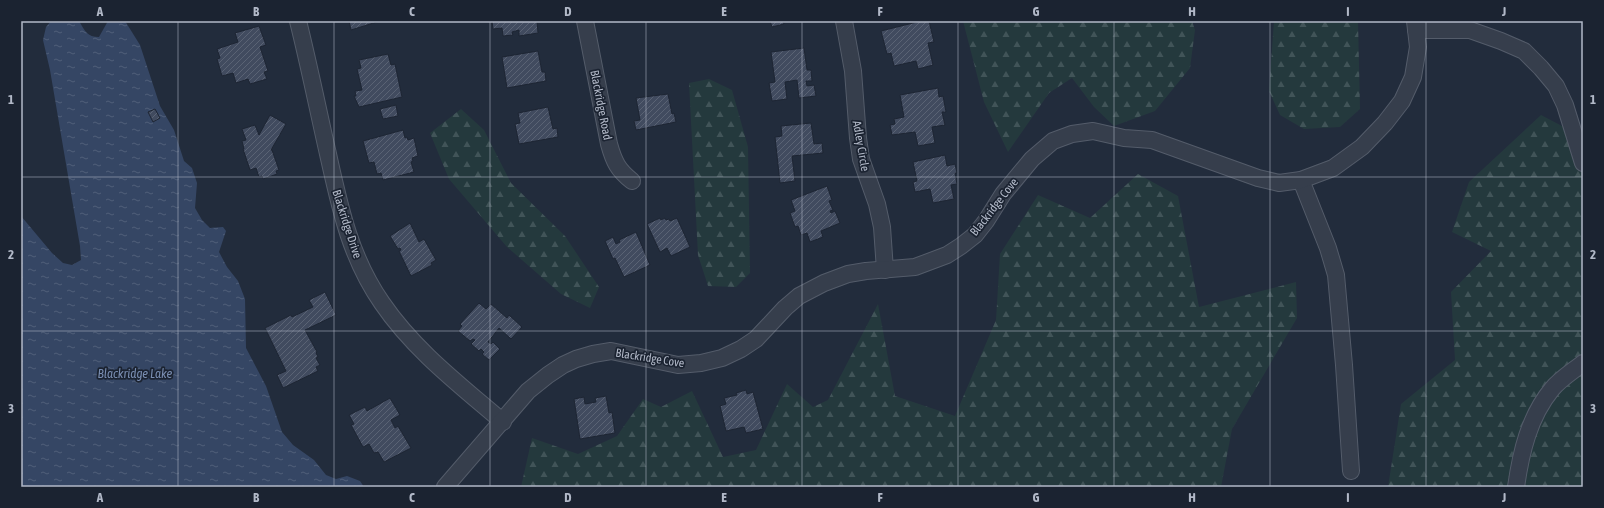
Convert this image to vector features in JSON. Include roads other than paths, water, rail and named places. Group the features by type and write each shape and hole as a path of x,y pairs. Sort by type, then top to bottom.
{"street":[{"name":"Blackridge Drive","path":"298,21 337,196 353,251 382,303 418,347 503,422"},
{"name":"Blackridge Road","path":"585,21 609,144 614,162 623,174 632,181"},
{"name":"Adley Circle","path":"844,21 853,71 861,159 882,227 885,270"},
{"name":"Blackridge Cove","path":"445,487 503,422 528,391 548,375 576,359 611,351 678,364 701,364 722,358 741,350 756,339 785,308 805,293 824,283 848,274 915,267 947,255 961,246 979,230 1003,194 1032,159 1054,141 1072,134 1093,131 1124,138 1152,140 1258,178 1279,183 1301,180 1333,168 1362,147 1385,124 1402,101 1413,77 1418,47 1416,26"},
{"path":"1416,26 1470,30 1524,51 1556,86 1565,105 1583,163"},
{"path":"1301,180 1328,248 1336,275 1351,471"},
{"path":"1516,487 1521,454 1531,422 1552,389 1583,363"}],"water":[{"name":"Blackridge Lake","path":"51,21 79,21 89,35 99,37 108,21 125,21 140,45 160,106 174,130 184,161 192,168 197,183 195,208 202,220 210,228 223,227 226,231 219,252 227,267 238,281 245,299 246,348 266,386 282,432 293,445 314,460 326,475 336,479 347,476 360,481 364,487 21,487 21,216 52,253 63,263 72,265 81,260 80,246 50,70 43,40 46,27"}]}
